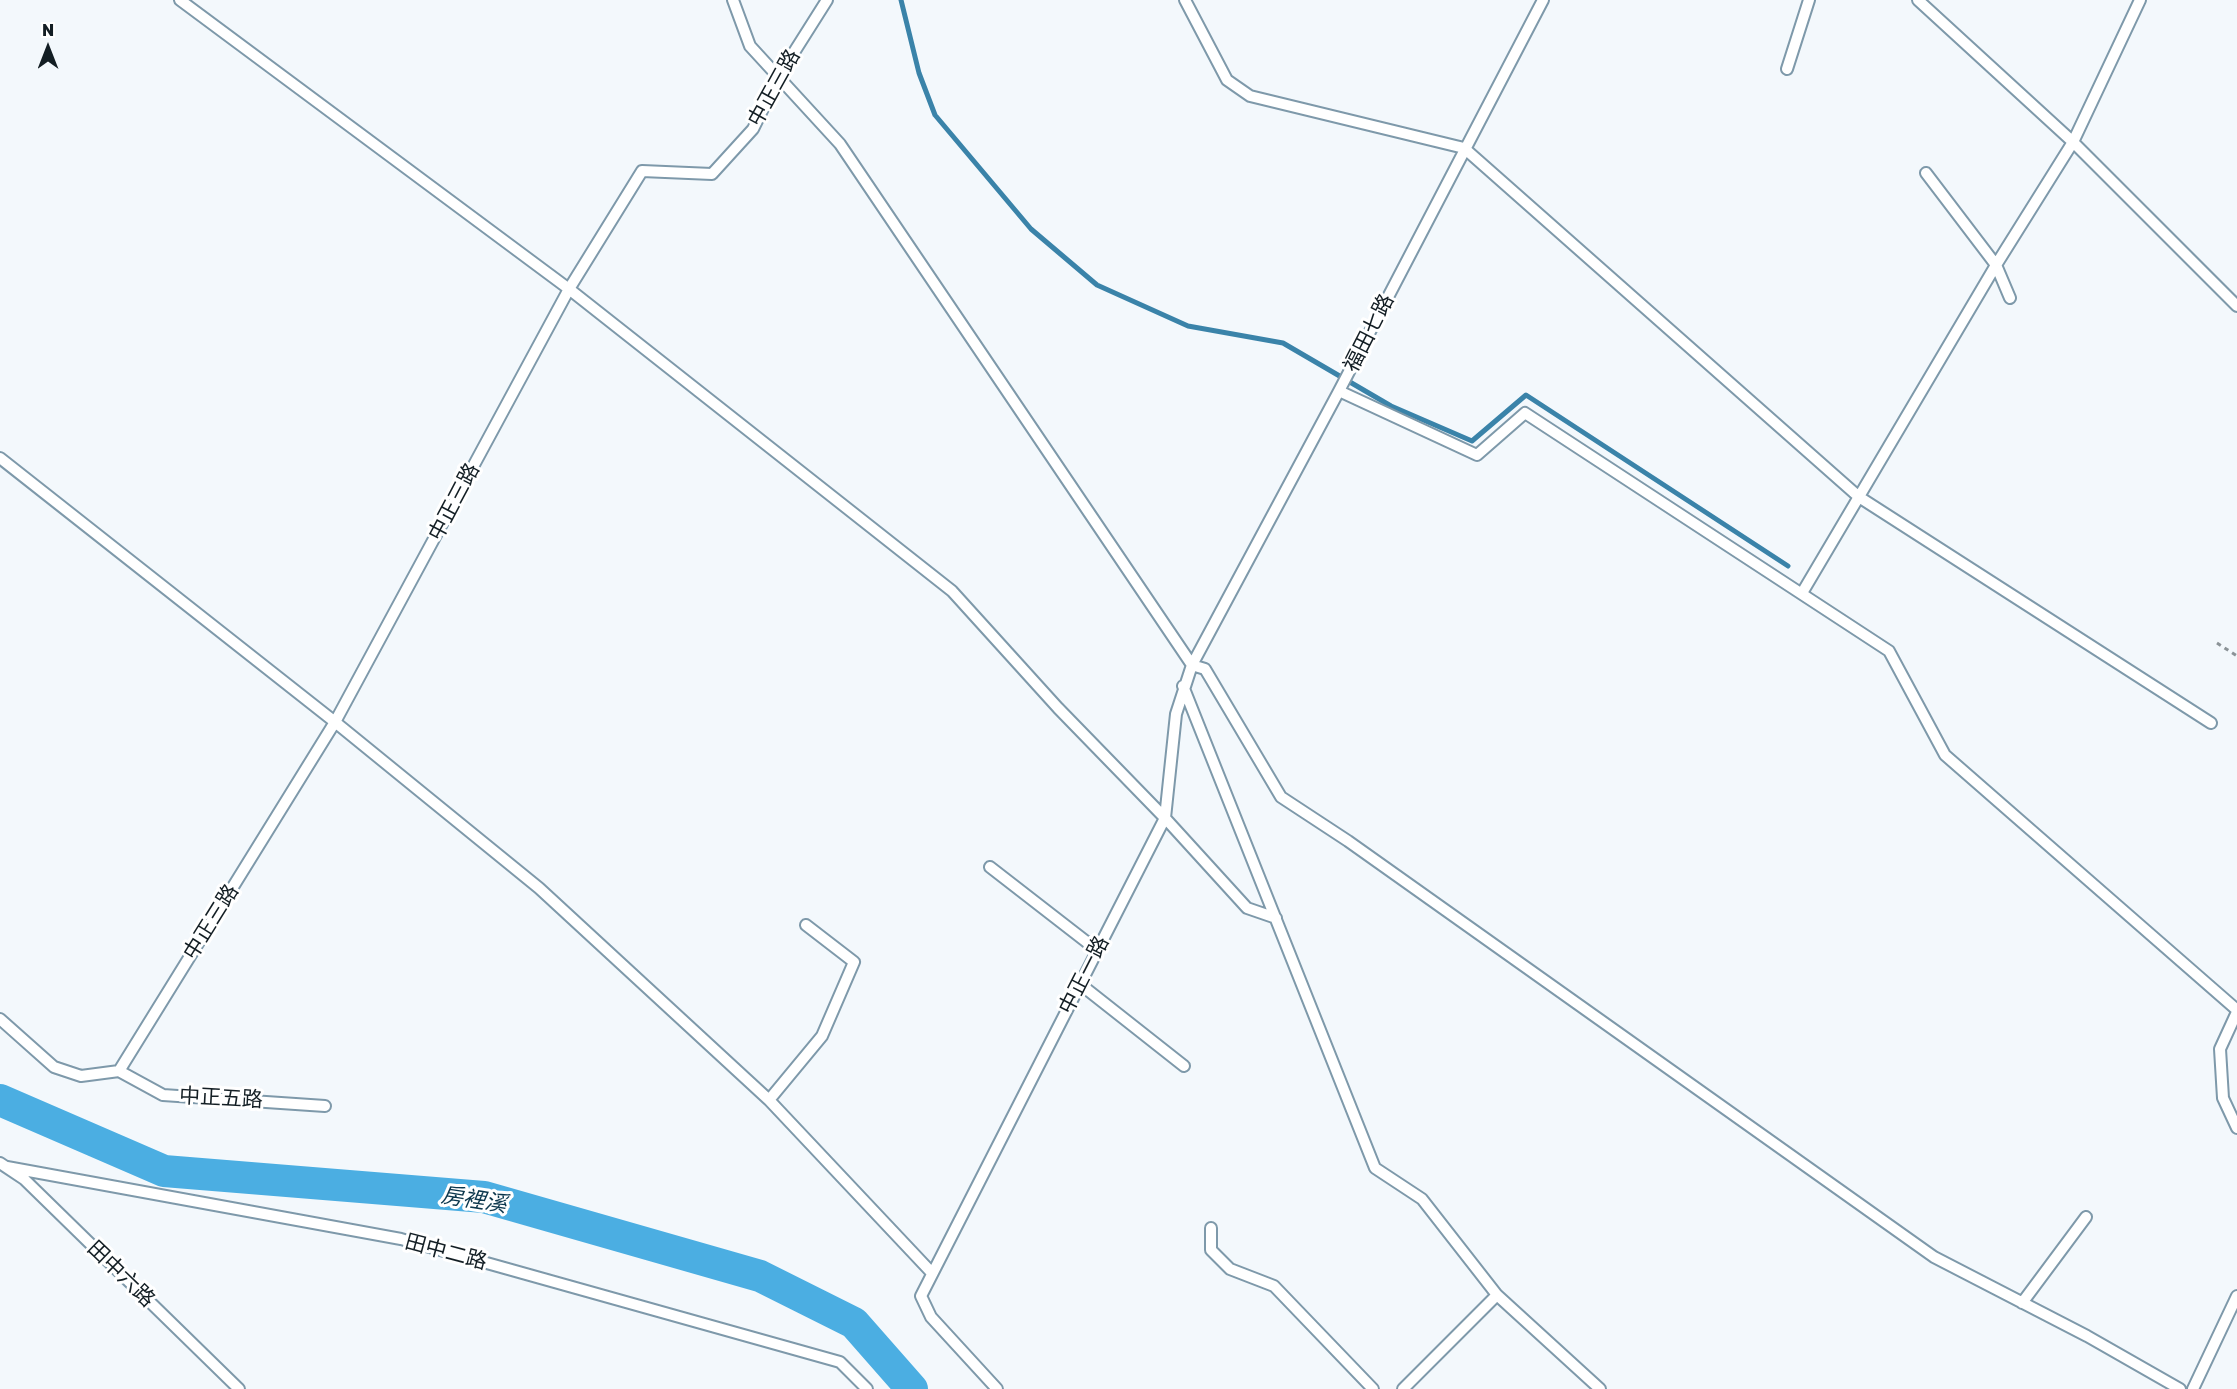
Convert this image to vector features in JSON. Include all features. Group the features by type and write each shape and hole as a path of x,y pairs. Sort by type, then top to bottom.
{"lane":[{"path":"180,0 569,289 952,591 1058,708 1165,818 1246,908 1276,918"},
{"path":"733,0 750,46 840,144 1192,664 1205,669 1281,797 1368,855 1934,1257 2087,1336 2180,1389"},
{"name":"中正三路","path":"119,1071 335,722 569,289 642,171 712,174 753,129 779,76 827,0"},
{"path":"1185,0 1227,80 1250,96 1464,148 1859,497 2211,723"},
{"name":"福田七路","path":"1192,664 1340,391 1464,148 1543,0"},
{"path":"1788,69 1809,0"},
{"path":"1917,0 2073,142 2237,306"},
{"path":"1802,593 1996,265 2073,142 2140,0"},
{"path":"1926,173 1996,265 2010,298"},
{"path":"1340,391 1477,455 1525,413 1889,651 1945,755 2237,1011 2220,1049 2223,1098 2237,1128"},
{"path":"0,458 335,722 539,888 769,1100 932,1273"},
{"name":"中正一路","path":"997,1389 931,1317 921,1296 1165,818 1176,714 1183,685 1192,664"},
{"path":"1183,685 1376,1168 1422,1199 1497,1295 1600,1389"},
{"path":"990,867 1097,950"},
{"path":"769,1100 822,1036 854,962 806,925"},
{"path":"1080,984 1184,1066"},
{"path":"0,1019 54,1067 81,1076 119,1071"},
{"name":"中正五路","path":"119,1071 163,1095 325,1106"},
{"name":"田中六路","path":"3,1165 24,1179 239,1389"},
{"name":"田中二路","path":"3,1165 401,1239 840,1362 867,1389"},
{"path":"2022,1303 2086,1217"},
{"path":"1211,1228 1211,1250 1230,1269 1274,1286 1373,1389"},
{"path":"1403,1389 1497,1295"},
{"path":"2193,1389 2237,1296"}],"path":[{"path":"2217,643 2237,656"}],"waterway":[{"path":"901,0 919,73 935,115 1031,229 1097,285 1188,326 1283,343 1391,406 1472,441 1526,395 1788,566"},
{"name":"房裡溪","path":"0,1100 164,1171 484,1197 760,1276 854,1323 912,1389"}]}
